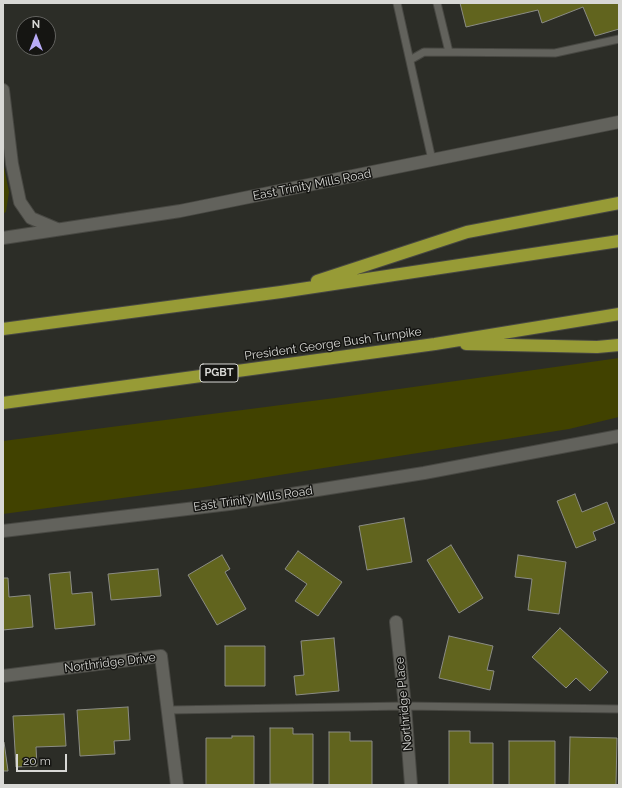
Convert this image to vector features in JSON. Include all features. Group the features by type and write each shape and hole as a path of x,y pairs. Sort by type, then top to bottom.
{"highway":[{"path":"281,292 467,232 619,203"},
{"path":"3,329 281,292 619,240"},
{"name":"President George Bush Turnpike","path":"3,403 435,344 619,314"},
{"path":"435,344 597,347 619,345"}],"main road":[{"path":"3,90 12,164 20,202 31,218 58,230"},
{"name":"East Trinity Mills Road","path":"3,238 180,212 619,122"},
{"name":"East Trinity Mills Road","path":"3,531 229,504 424,473 619,436"},
{"name":"Northridge Place","path":"396,622 411,785"},
{"name":"Northridge Drive","path":"3,676 161,656 177,785"}],"lane":[{"path":"397,3 432,160"},
{"path":"438,3 448,52"},
{"path":"410,60 424,52 555,53 619,39"},
{"path":"168,710 404,706 619,708"}],"shaded area":[{"path":"3,162 9,192 6,212 4,213 3,212"},
{"path":"619,358 619,417 569,429 204,487 3,514 3,441 335,398"}],"building":[{"path":"460,3 619,3 619,29 595,36 583,7 542,23 538,10 466,27"},
{"path":"575,494 582,512 607,502 615,523 593,532 596,540 576,548 557,501"},
{"path":"404,518 412,562 367,570 359,526"},
{"path":"451,545 483,598 459,613 427,560"},
{"path":"298,551 342,582 318,616 295,601 307,584 285,569"},
{"path":"222,555 230,569 225,572 246,609 217,625 188,575"},
{"path":"518,555 566,562 559,614 528,610 532,579 515,577"},
{"path":"158,569 161,596 111,600 108,574"},
{"path":"70,572 72,594 92,592 95,625 55,629 49,574"},
{"path":"3,578 8,578 9,597 30,595 33,627 3,630"},
{"path":"560,628 608,672 590,691 576,678 566,688 532,657"},
{"path":"449,636 493,646 487,670 494,671 490,690 439,678"},
{"path":"334,638 339,691 296,695 294,676 304,675 301,641"},
{"path":"225,646 265,646 265,686 225,686"},
{"path":"128,707 130,740 114,741 115,754 80,756 77,710"},
{"path":"64,714 66,746 36,747 37,766 16,767 13,716"},
{"path":"270,728 293,728 293,734 313,734 313,784 270,784"},
{"path":"449,731 470,731 470,743 493,743 493,785 449,785"},
{"path":"329,732 350,732 350,741 372,741 372,785 329,785"},
{"path":"232,736 254,736 254,785 206,785 206,738 232,738"},
{"path":"570,737 617,738 616,785 569,785"},
{"path":"509,741 555,741 555,785 509,785"},
{"path":"4,742 8,771 3,771"}]}
